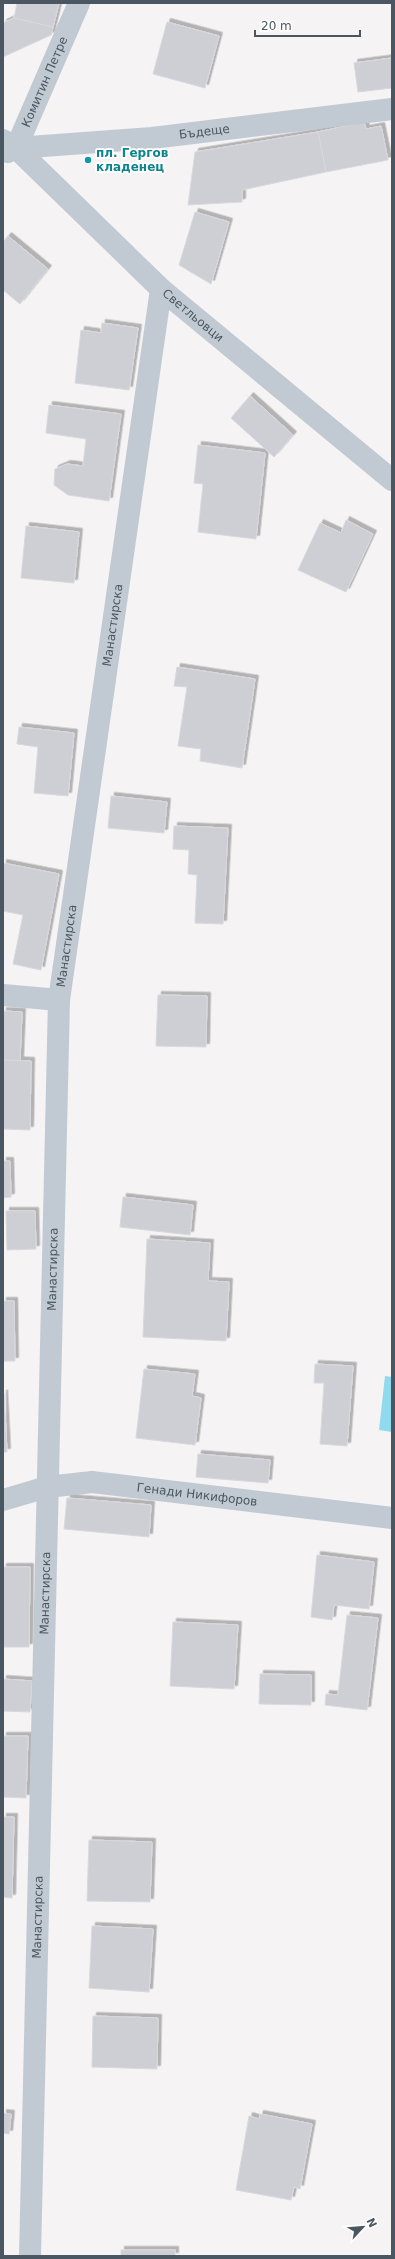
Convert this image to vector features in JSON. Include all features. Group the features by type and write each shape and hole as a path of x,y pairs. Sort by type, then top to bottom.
{"street":[{"name":"Комитин Петре","path":"7,147 80,3"},
{"name":"Бъдеще","path":"7,147 152,138 392,109"},
{"name":"Светльовци","path":"7,147 161,289 392,480"},
{"name":"Манастирска","path":"30,2256 59,1000 161,289"},
{"path":"3,995 59,1000"},
{"name":"Генади Никифоров","path":"3,1500 47,1487 92,1482 392,1518"}],"water":[{"path":"385,1376 392,1377 392,1432 379,1430"}],"building":[{"path":"17,3 59,3 53,27 14,18"},
{"path":"14,18 53,27 51,35 3,57 3,23"},
{"path":"167,22 219,36 205,88 153,74"},
{"path":"392,58 392,88 358,92 354,63"},
{"path":"364,122 366,129 381,126 388,160 326,172 318,132"},
{"path":"318,132 326,172 242,190 242,202 188,205 195,152"},
{"path":"195,212 229,222 211,284 179,265"},
{"path":"8,236 48,269 20,304 3,290 3,242"},
{"path":"102,323 138,328 129,390 75,383 81,330 101,333"},
{"path":"250,396 293,435 274,457 231,418"},
{"path":"49,405 121,414 109,501 68,495 54,485 55,469 67,464 83,466 86,439 46,433"},
{"path":"198,445 265,453 256,539 198,532 203,484 194,483"},
{"path":"346,520 373,534 346,592 298,570 320,523 341,533"},
{"path":"26,526 79,532 74,583 21,578"},
{"path":"177,667 255,679 242,768 200,761 201,749 178,746 187,687 174,686"},
{"path":"19,727 74,733 68,796 34,793 38,747 17,744"},
{"path":"111,796 167,802 164,833 108,828"},
{"path":"174,826 228,828 223,924 195,923 197,875 188,874 189,850 173,849"},
{"path":"3,863 59,874 41,970 13,964 23,915 3,911"},
{"path":"158,995 207,996 206,1047 156,1046"},
{"path":"3,1011 22,1012 20,1061 3,1060"},
{"path":"3,1060 31,1061 30,1130 3,1129"},
{"path":"3,1161 10,1161 11,1197 3,1198"},
{"path":"123,1197 193,1205 190,1235 120,1227"},
{"path":"6,1211 35,1211 36,1249 7,1250"},
{"path":"147,1239 210,1243 208,1281 229,1282 226,1341 143,1337"},
{"path":"3,1301 14,1301 15,1361 3,1361"},
{"path":"315,1364 353,1366 347,1446 320,1444 324,1383 314,1383"},
{"path":"144,1369 195,1374 192,1396 201,1398 195,1445 136,1438"},
{"path":"4,1393 7,1452 3,1452"},
{"path":"198,1454 270,1460 268,1483 196,1477"},
{"path":"67,1498 151,1505 149,1537 64,1529"},
{"path":"317,1555 374,1562 369,1609 334,1605 332,1620 311,1617"},
{"path":"3,1567 30,1567 29,1647 3,1647"},
{"path":"347,1615 378,1618 367,1710 325,1705 326,1694 338,1695"},
{"path":"173,1622 238,1625 234,1689 170,1686"},
{"path":"260,1674 311,1675 311,1705 259,1704"},
{"path":"3,1679 32,1681 30,1712 3,1711"},
{"path":"3,1736 28,1736 26,1798 3,1797"},
{"path":"3,1817 14,1817 12,1898 3,1897"},
{"path":"89,1840 152,1842 150,1902 87,1901"},
{"path":"92,1926 153,1929 149,1992 89,1988"},
{"path":"93,2016 158,2018 157,2069 92,2067"},
{"path":"3,2113 11,2114 9,2134 3,2133"},
{"path":"260,2114 312,2124 300,2189 294,2187 291,2200 236,2190 249,2116 259,2119"},
{"path":"121,2250 175,2250 175,2256 121,2256"}],"place":[{"name":"пл. Гергов кладенец","path":"88,160"}]}
